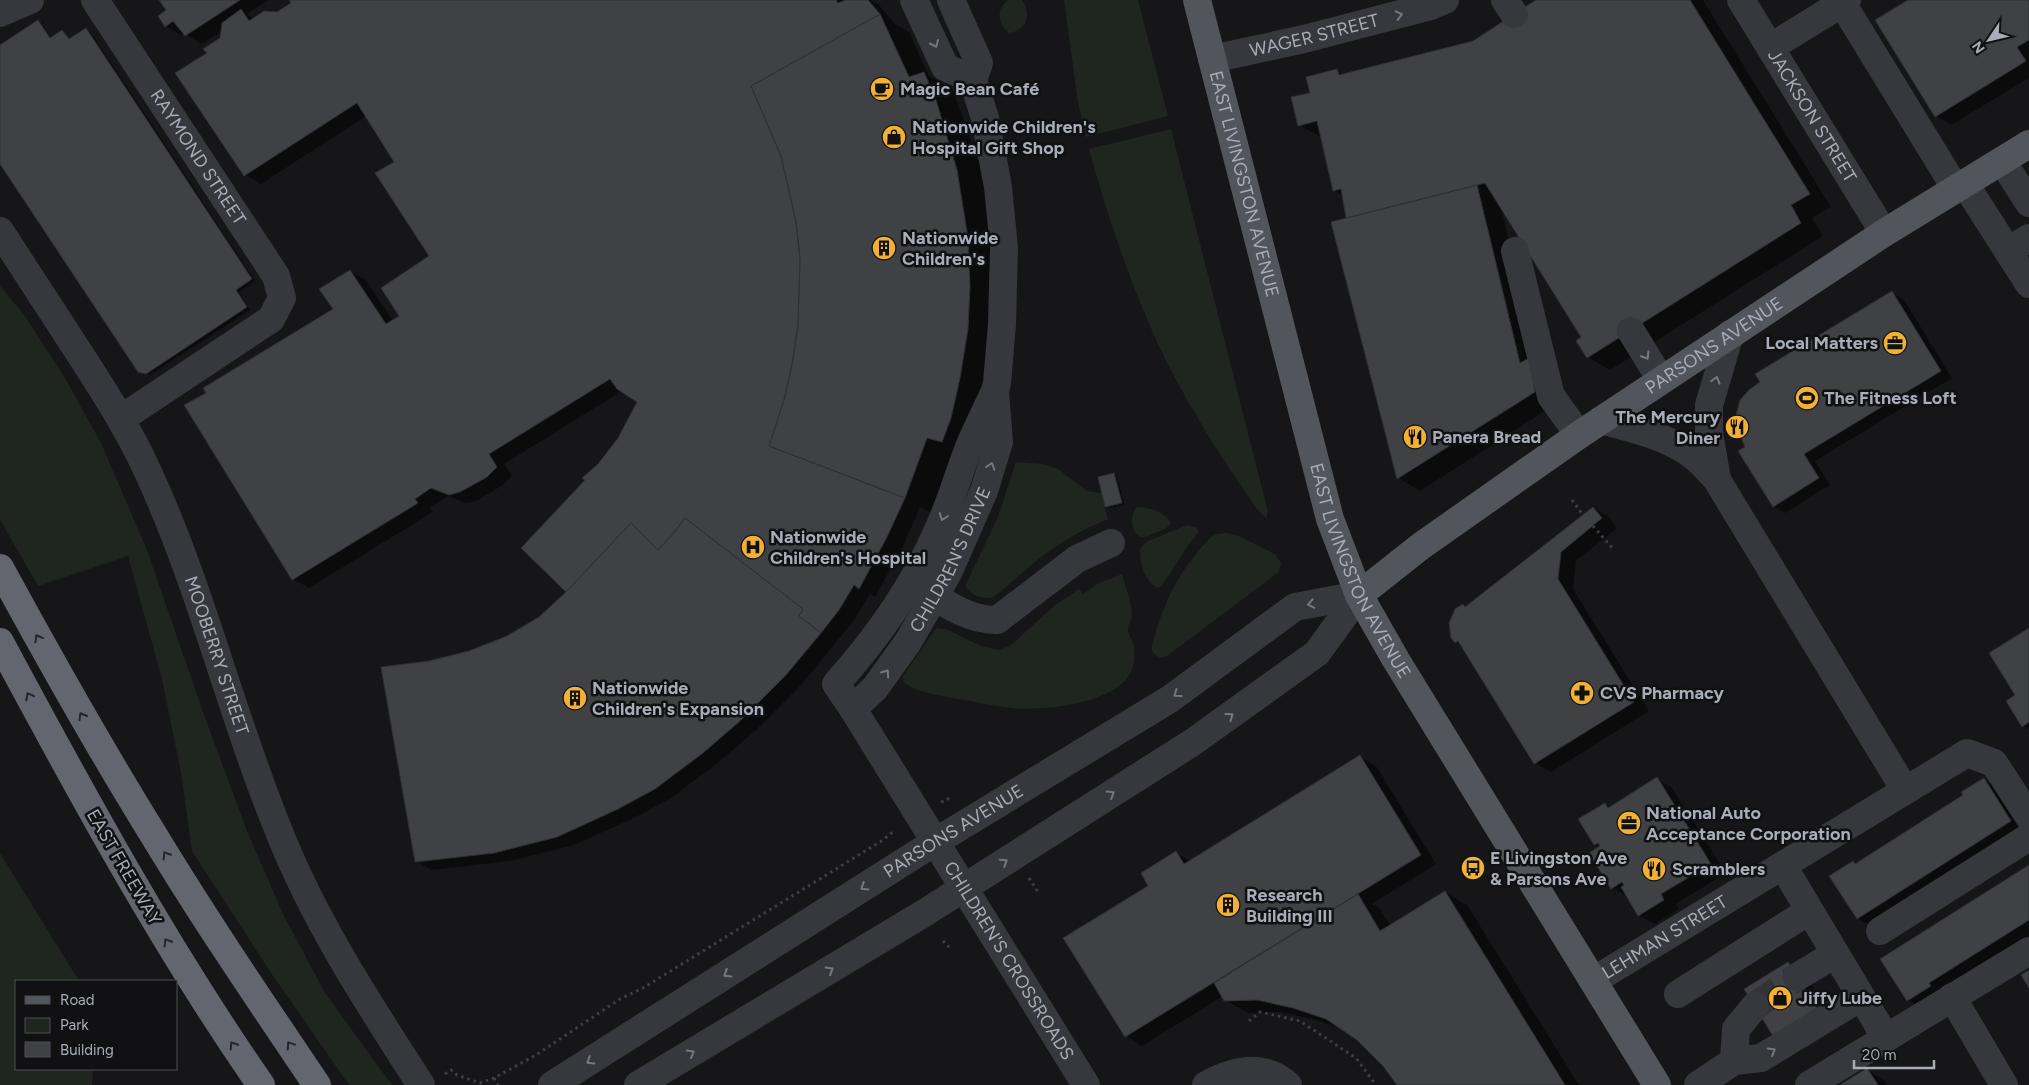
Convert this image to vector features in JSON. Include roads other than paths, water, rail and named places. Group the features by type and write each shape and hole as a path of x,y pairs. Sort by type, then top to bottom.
{"highway":[{"path":"0,568 116,774 192,897 317,1085"},
{"name":"EAST FREEWAY","path":"0,642 85,800 140,897 193,983 261,1085"}],"main road":[{"name":"EAST LIVINGSTON AVENUE","path":"1197,0 1330,519 1359,595 1396,660 1657,1085"},
{"name":"PARSONS AVENUE","path":"1359,595 1421,546 1590,427 1884,233 2029,144"}],"street":[{"path":"0,13 30,0"},
{"name":"RAYMOND STREET","path":"95,0 276,276 282,298 271,318 122,418"},
{"path":"914,0 945,67 973,80"},
{"name":"CHILDREN'S DRIVE","path":"836,684 866,649 903,597 923,589 949,571 984,491 999,442 995,391 1002,324 1004,248 998,187 984,118 973,80 980,63 951,0"},
{"name":"WAGER STREET","path":"1212,59 1304,39 1431,6 1445,0"},
{"name":"JACKSON STREET","path":"1741,0 1884,233"},
{"path":"1770,47 1844,2 1961,186 2019,244 2029,284"},
{"path":"2002,161 2029,203"},
{"name":"MOOBERRY STREET","path":"0,231 122,418 171,524 252,760 280,835 312,905 354,982 432,1080"},
{"path":"1515,251 1552,396 1590,427 1656,436 1674,443 1693,456 1716,480 1906,790"},
{"path":"1630,331 1661,380"},
{"path":"1716,480 1709,432 1709,404 1730,334"},
{"path":"923,589 965,614 985,621 998,620 1077,560 1111,543"},
{"name":"CHILDREN'S DRIVE","path":"854,709 875,688 908,642 923,589"},
{"name":"PARSONS AVENUE","path":"552,1085 935,842 1170,699 1295,607 1359,595"},
{"name":"PARSONS AVENUE","path":"638,1085 964,889 1193,742 1317,653 1359,595"},
{"name":"CHILDREN'S CROSSROADS","path":"836,684 854,709 1086,1085"},
{"name":"LEHMAN STREET","path":"1593,981 1967,753 1994,763 2020,782"},
{"path":"2020,782 2029,817"},
{"path":"1880,931 2029,837"},
{"path":"1783,866 1886,1038"},
{"path":"1678,994 1809,911"},
{"path":"1809,1085 2029,951"},
{"path":"1798,978 1835,954"},
{"path":"1698,1085 1734,1060 1761,1058 1861,997"},
{"path":"1952,998 2004,1085"},
{"path":"1734,1060 1736,1029 1755,1006"},
{"path":"1206,1085 1225,1075 1245,1070 1264,1072 1281,1079 1288,1085"}],"tunnel":[{"path":"1755,1006 1797,977"}],"place":[{"name":"Magic Bean Café","path":"882,89"},
{"name":"Nationwide Children's Hospital Gift Shop","path":"894,137"},
{"name":"Nationwide Children's","path":"884,248"},
{"name":"Local Matters","path":"1895,343"},
{"name":"The Fitness Loft","path":"1807,398"},
{"name":"The Mercury Diner","path":"1737,427"},
{"name":"Panera Bread","path":"1415,437"},
{"name":"Nationwide Children's Hospital","path":"753,547"},
{"name":"CVS Pharmacy","path":"1582,693"},
{"name":"Nationwide Children's Expansion","path":"575,698"},
{"name":"National Auto Acceptance Corporation","path":"1629,823"},
{"name":"E Livingston Ave & Parsons Ave","path":"1473,868"},
{"name":"Scramblers","path":"1654,869"},
{"name":"Research Building III","path":"1228,905"},
{"name":"Jiffy Lube","path":"1780,998"}]}
